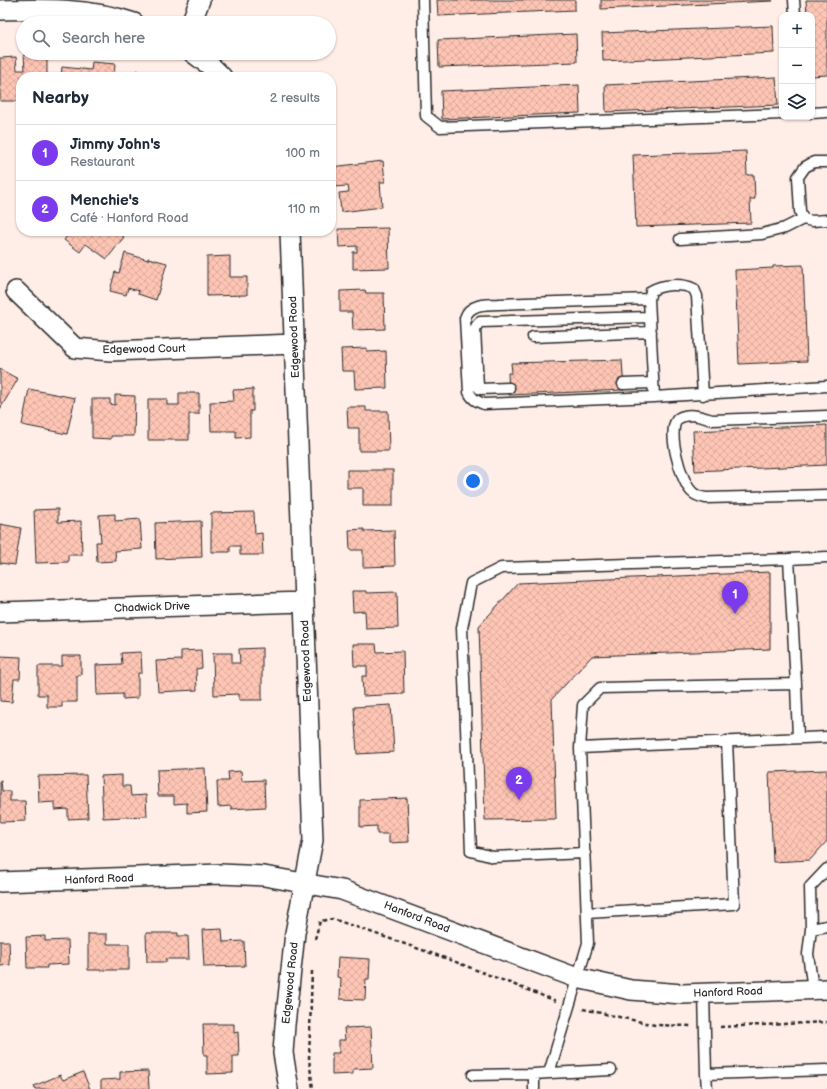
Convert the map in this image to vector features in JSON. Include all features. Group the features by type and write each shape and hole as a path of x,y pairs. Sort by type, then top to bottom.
{"street":[{"path":"194,16 200,0"},
{"path":"0,10 50,9 88,12 108,16"},
{"path":"202,60 217,72"},
{"name":"Edgewood Road","path":"289,1089 284,1053 285,1025 295,933 313,840 290,236"},
{"name":"Edgewood Court","path":"16,291 75,348 110,351 295,344"},
{"name":"Chadwick Drive","path":"0,612 304,602"},
{"name":"Hanford Road","path":"0,882 220,874 264,876 342,890 577,978 630,990 682,994 820,989"}],"lane":[{"path":"423,0 426,116 440,127 779,114"},
{"path":"794,0 795,12"},
{"path":"815,113 827,112"},
{"path":"803,219 800,211 798,177 805,167 814,162 827,162"},
{"path":"680,239 762,234 785,228 803,219 812,221 827,220"},
{"path":"654,397 649,299 651,291 658,287 686,286 694,289 697,296 703,395"},
{"path":"649,299 477,306 470,310 466,318 468,392 471,398 484,404 703,395 827,386"},
{"path":"509,388 480,389 478,387 475,329 480,322 650,317"},
{"path":"533,337 651,332"},
{"path":"623,384 653,383"},
{"path":"827,416 712,420 698,416 685,416 679,418 675,422 673,429 674,443 681,474 691,492 698,497 827,495"},
{"path":"585,852 493,857 471,851 462,628 471,583 501,568 827,557"},
{"path":"789,559 798,738"},
{"path":"549,1073 588,943 580,748 583,705 600,688 796,684"},
{"path":"580,748 827,737"},
{"path":"587,913 734,904 727,741"},
{"path":"820,989 808,954 811,929 810,887 827,869"},
{"path":"811,929 827,926"},
{"path":"704,993 707,1089"},
{"path":"473,1075 534,1074 611,1070"},
{"path":"706,1074 827,1070"},
{"path":"534,1074 534,1089"}],"path":[{"path":"314,940 320,921 333,919 448,959 568,1006 655,1025 704,1026 827,1022"},
{"path":"312,970 309,1059 312,1089"}],"building":[{"path":"437,0 575,0 575,10 438,16"},
{"path":"601,0 772,0 773,1 601,9"},
{"path":"806,0 827,0 827,75 815,76 815,12 807,12"},
{"path":"773,26 774,53 603,61 602,33"},
{"path":"576,34 577,62 439,67 438,40"},
{"path":"16,57 17,70 25,70 24,60 47,60 47,72 16,72 16,101 0,101 0,58"},
{"path":"92,62 115,64 114,72 62,72 62,67 91,70"},
{"path":"776,77 778,105 606,112 605,85"},
{"path":"579,85 580,113 442,119 441,91"},
{"path":"746,151 747,175 754,175 755,199 750,199 751,223 636,227 633,155"},
{"path":"383,161 385,182 380,182 382,207 341,212 339,193 349,192 348,186 336,187 336,166"},
{"path":"388,228 389,268 353,269 353,252 357,252 357,246 339,247 338,229"},
{"path":"67,236 124,237 107,259 86,244 80,252 64,240"},
{"path":"125,253 148,260 148,258 167,263 156,300 138,294 139,291 128,288 126,295 110,291 115,272 119,273"},
{"path":"230,256 230,277 247,277 247,295 207,296 207,257"},
{"path":"803,265 807,361 739,364 735,270 773,268 773,266"},
{"path":"365,290 366,293 384,293 385,329 353,330 352,312 340,312 340,291"},
{"path":"367,348 367,352 386,351 387,388 355,389 354,371 342,371 341,349"},
{"path":"622,360 624,390 509,395 508,373 512,373 511,363"},
{"path":"0,369 18,379 0,409"},
{"path":"29,389 75,398 67,434 22,425"},
{"path":"253,389 253,411 250,411 250,437 236,438 236,431 211,431 210,402 234,401 233,390"},
{"path":"179,393 199,393 199,414 189,414 189,440 148,440 148,399 167,399 167,405 179,405"},
{"path":"115,395 135,396 134,436 111,436 111,439 92,438 92,399 110,399 110,404 115,405"},
{"path":"347,407 366,407 366,411 388,411 389,451 359,451 359,428 348,428"},
{"path":"827,425 827,465 695,471 693,431"},
{"path":"347,470 393,470 393,506 363,506 363,488 347,488"},
{"path":"58,509 58,522 81,521 82,555 68,555 68,562 36,563 34,510"},
{"path":"254,512 255,534 262,533 263,555 240,555 240,546 230,546 230,552 211,552 211,513"},
{"path":"115,514 115,521 140,519 142,549 115,551 116,561 97,562 96,542 101,542 99,515"},
{"path":"201,521 202,557 156,559 155,523"},
{"path":"0,524 21,528 15,565 0,563"},
{"path":"364,529 364,531 394,530 395,566 363,567 363,550 350,550 349,530"},
{"path":"770,572 770,649 592,656 552,699 556,819 485,820 479,626 518,583"},
{"path":"352,591 366,591 366,593 397,592 398,628 366,629 365,611 353,612"},
{"path":"353,644 376,644 377,652 403,651 404,694 363,696 362,676 367,676 367,666 354,666"},
{"path":"262,648 262,700 239,700 239,694 214,695 213,653 232,653 232,663 240,663 239,649"},
{"path":"201,650 202,668 196,669 197,690 158,692 156,661 181,660 181,651"},
{"path":"141,652 142,673 138,673 138,698 123,699 123,694 97,695 96,665 122,664 121,653"},
{"path":"0,656 21,657 20,679 14,679 12,702 0,701"},
{"path":"62,656 81,656 81,675 77,675 77,702 62,702 62,707 47,707 47,695 38,695 38,666 62,666"},
{"path":"391,705 394,752 357,754 354,707"},
{"path":"205,768 207,812 187,813 187,803 174,804 174,796 158,796 157,770"},
{"path":"827,770 827,841 810,860 773,862 769,772"},
{"path":"241,771 242,781 264,780 265,807 231,809 231,806 218,807 217,781 229,781 228,772"},
{"path":"86,775 88,818 68,819 68,809 55,810 55,802 39,803 38,776"},
{"path":"122,775 122,786 130,786 131,796 146,795 147,816 103,818 101,776"},
{"path":"0,780 2,791 10,791 10,801 25,801 26,821 0,822"},
{"path":"407,798 409,842 389,843 389,834 377,834 377,826 360,827 360,800"},
{"path":"222,929 223,942 244,941 245,966 204,967 202,930"},
{"path":"146,933 178,933 178,936 188,936 189,959 165,959 167,962 147,962"},
{"path":"88,934 107,934 107,944 129,944 129,970 88,970"},
{"path":"45,936 45,941 68,940 69,964 47,965 47,968 27,968 26,937"},
{"path":"0,941 9,941 10,965 0,966"},
{"path":"338,957 370,959 369,979 366,979 365,1000 340,999 341,978 337,977"},
{"path":"203,1024 234,1024 234,1033 238,1032 239,1056 233,1056 233,1073 207,1074 207,1055 204,1055"},
{"path":"371,1027 373,1068 353,1069 353,1074 332,1075 332,1053 339,1053 339,1040 345,1040 344,1028"},
{"path":"148,1071 149,1089 101,1089 101,1080 120,1079 120,1072"},
{"path":"83,1072 90,1089 35,1089 34,1086 60,1075 63,1080"}],"place":[{"name":"Jimmy John's","path":"735,614"},
{"name":"Menchie's","path":"519,800"}]}
